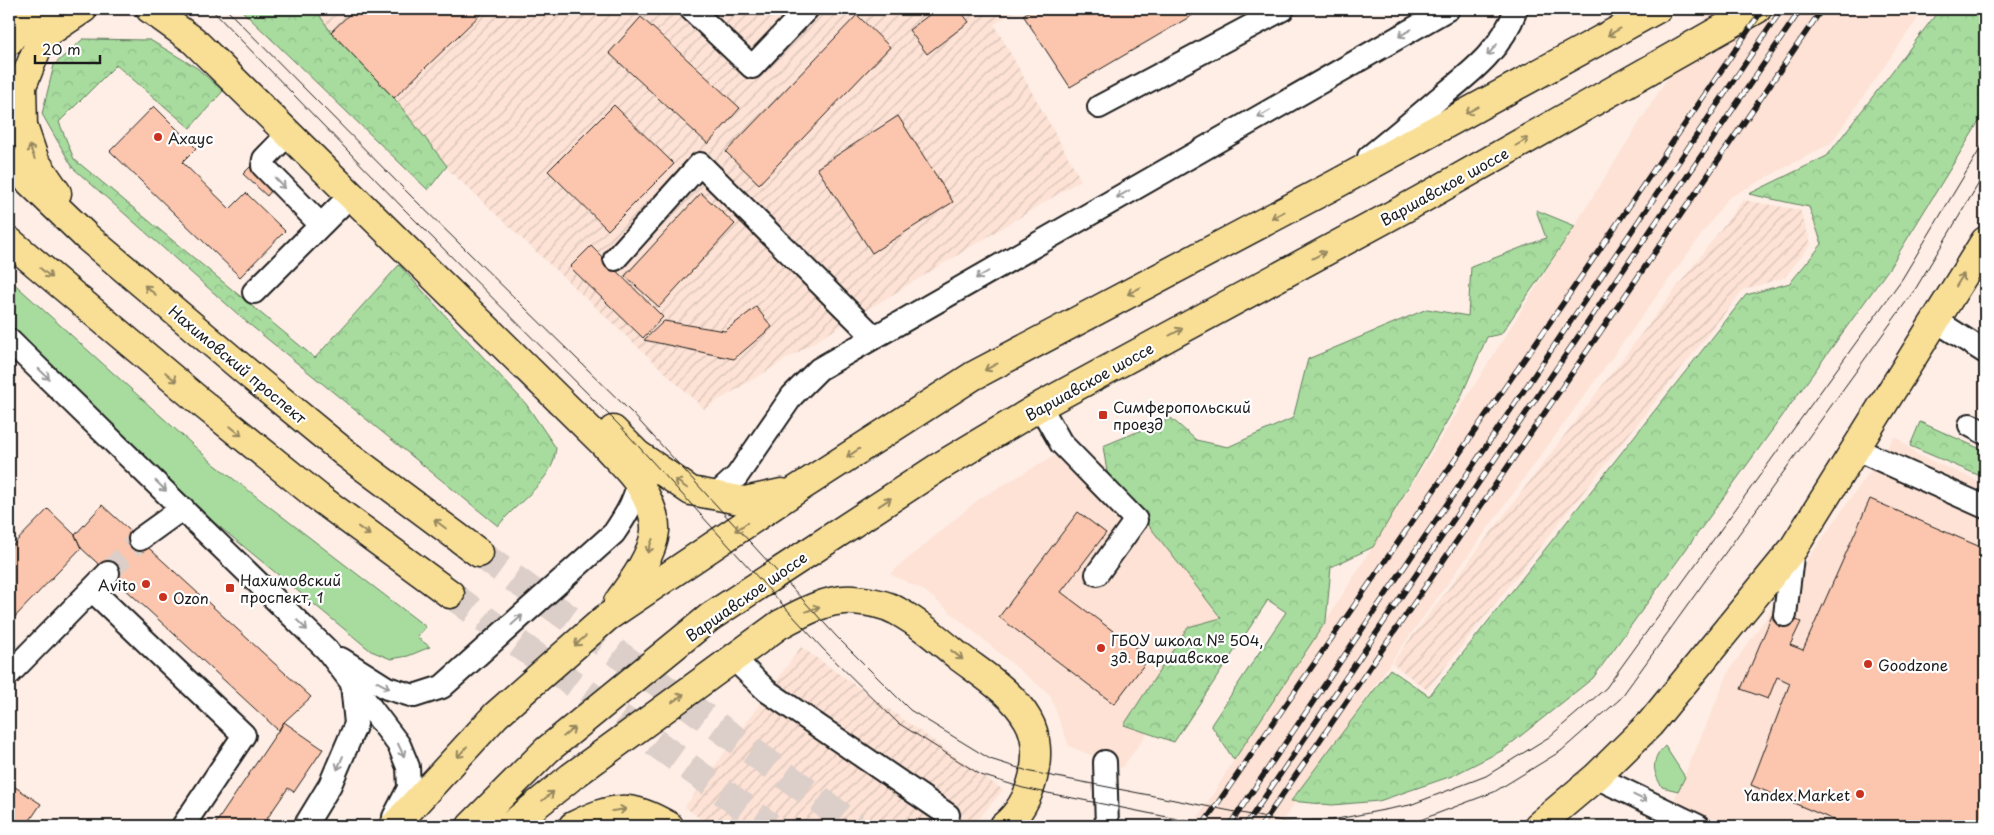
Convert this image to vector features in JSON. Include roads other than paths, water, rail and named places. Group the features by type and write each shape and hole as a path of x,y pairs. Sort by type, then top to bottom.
{"main road":[{"path":"9,41 25,9"},
{"path":"52,9 22,86 22,126 36,161 87,237"},
{"path":"40,38 83,9"},
{"path":"150,9 193,40 604,444 639,484 652,513 655,531 651,546 636,579 606,618"},
{"path":"184,9 637,454 691,491 745,501 796,490"},
{"path":"394,826 496,714 606,618 796,490 973,376 1336,184 1657,9"},
{"name":"Варшавское шоссе","path":"471,826 547,750 710,617 939,467 1040,406 1420,200 1757,9"},
{"name":"Нахимовский проспект","path":"9,162 87,237 345,453 479,553"},
{"path":"1538,826 1596,777 1650,724 1793,549 1985,240"},
{"path":"9,242 198,400 318,497 450,594"},
{"path":"510,826 571,777 778,624 807,610 852,599 896,609 916,622 1011,697 1028,721 1034,741 1036,766 1029,793 1011,821 1004,826"},
{"path":"573,826 601,813 626,809 651,816 670,826"}],"street":[{"path":"691,9 752,68 807,9"},
{"path":"1098,107 1283,9"},
{"path":"715,496 737,476 792,396 819,369 1448,9"},
{"path":"1336,184 1472,73 1502,38 1516,9"},
{"path":"288,134 264,159 263,166 321,225"},
{"path":"615,259 700,164 874,337"},
{"path":"254,292 350,196"},
{"path":"1935,320 1985,352"},
{"path":"9,340 327,650 399,745 408,767 409,788 390,826"},
{"path":"1040,406 1061,442 1136,520 1097,574"},
{"path":"1856,449 1985,506"},
{"path":"327,650 387,688 414,696 442,687 614,533 628,512 639,484 640,470 637,454"},
{"path":"140,539 183,508"},
{"path":"1786,615 1793,549"},
{"path":"9,674 108,574"},
{"path":"92,590 244,734 183,826"},
{"path":"733,658 767,691 948,815"},
{"path":"305,826 330,786 356,724 352,683"},
{"path":"1105,762 1107,826"},
{"path":"1596,777 1698,826"}],"tunnel":[{"path":"108,573 140,539"},
{"path":"479,553 855,826"},
{"path":"450,594 770,826"}],"tram line":[{"path":"211,9 403,208 619,425 823,649 898,723 981,775 1023,788 1212,826"},
{"path":"226,9 412,197 632,413 836,636 910,710 990,759 1031,772 1282,821 1332,820 1410,805 1486,776 1549,737 1606,688 1902,279 1985,141"},
{"path":"1393,826 1415,822 1494,792 1561,751 1620,699 1916,288 1985,173"}],"railway":[{"path":"1202,826 1566,299 1763,9"},
{"path":"1229,826 1782,9"},
{"path":"1245,826 1801,9"},
{"path":"1261,826 1822,9"}],"place":[{"name":"Ахаус","path":"158,137"},
{"name":"Симферопольский проезд","path":"1103,415"},
{"name":"Avito","path":"146,584"},
{"name":"Нахимовский проспект, 1","path":"230,588"},
{"name":"Ozon","path":"163,597"},
{"name":"ГБОУ школа № 504, зд. Варшавское","path":"1101,648"},
{"name":"Goodzone","path":"1868,664"},
{"name":"Yandex.Market","path":"1860,794"}]}
